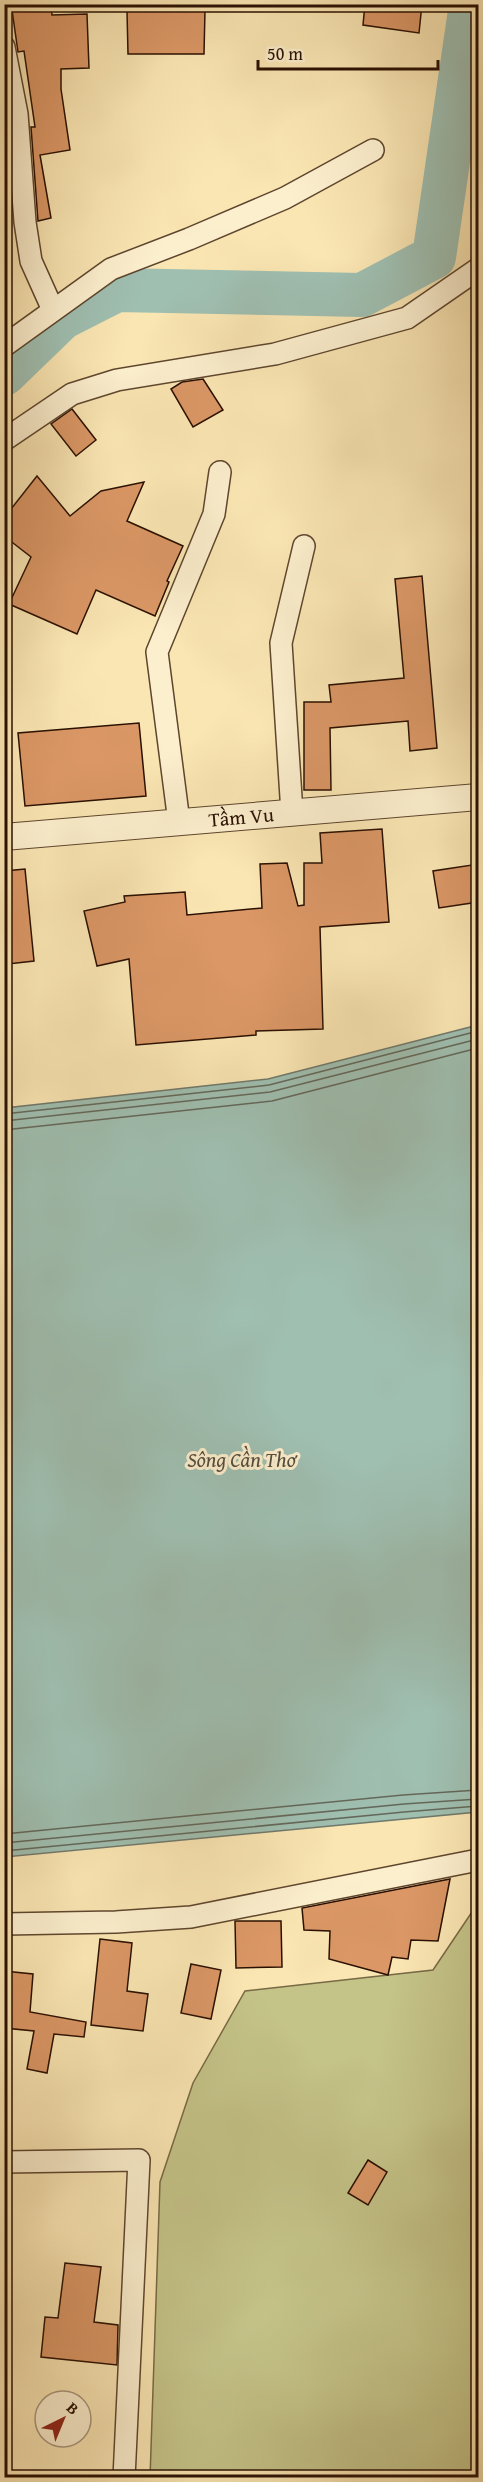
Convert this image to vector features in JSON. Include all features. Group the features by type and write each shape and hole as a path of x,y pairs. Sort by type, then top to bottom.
{"street":[{"path":"4,47 17,114 25,222 31,261 53,310"},
{"path":"4,346 111,268 189,239 285,198 373,150"},
{"path":"4,440 72,394 117,380 274,354 407,318 478,269"},
{"path":"179,822 157,652 214,513 220,472"},
{"path":"292,813 281,643 304,546"},
{"name":"Tầm Vu","path":"4,837 478,797"},
{"path":"4,1924 116,1922 191,1917 478,1860"},
{"path":"4,2162 139,2160 124,2478"}],"shaded area":[{"path":"478,1903 478,2477 150,2478 160,2182 193,2083 245,1991 433,1970"}],"water":[{"name":"Sông Cần Thơ","path":"478,1025 478,1812 5,1857 5,1108 268,1079"}],"building":[{"path":"169,4 199,4 199,10 205,10 204,54 128,54 127,11 168,10"},
{"path":"365,4 422,4 419,33 363,25"},
{"path":"51,6 52,15 87,14 89,68 61,69 61,89 70,150 40,155 51,218 38,221 31,127 35,127 24,51 18,52 12,10"},
{"path":"4,130 11,211 4,212"},
{"path":"203,379 223,410 193,427 171,389 182,382"},
{"path":"72,409 96,440 76,456 51,424"},
{"path":"37,476 70,516 101,491 144,482 127,521 183,546 167,581 169,582 155,616 96,590 77,634 9,604 31,557 4,536 4,518"},
{"path":"422,576 437,748 410,751 408,721 330,728 331,790 304,790 304,702 331,702 329,685 404,678 395,579"},
{"path":"139,723 146,796 25,806 18,733"},
{"path":"382,829 389,922 320,927 323,1029 256,1031 256,1035 136,1045 129,959 97,966 84,911 125,902 124,896 185,892 187,915 262,908 260,864 287,863 298,906 304,905 304,863 322,863 320,833"},
{"path":"472,865 478,902 439,908 433,871"},
{"path":"25,869 34,961 8,964 4,929 4,871"},
{"path":"450,1879 438,1941 411,1940 408,1959 392,1957 388,1975 329,1959 330,1931 304,1930 302,1908"},
{"path":"235,1921 281,1921 282,1967 236,1968"},
{"path":"100,1939 132,1943 127,1991 148,1994 143,2031 91,2025"},
{"path":"191,1964 221,1970 211,2019 181,2013"},
{"path":"4,1971 33,1974 30,2012 86,2022 84,2037 54,2034 47,2073 27,2069 34,2031 4,2028"},
{"path":"368,2160 387,2172 368,2205 348,2193"},
{"path":"65,2263 101,2267 94,2322 118,2325 117,2365 41,2357 45,2317 58,2318"}],"waterway":[{"path":"4,374 62,318 117,290 362,295 434,257 471,4"}]}
